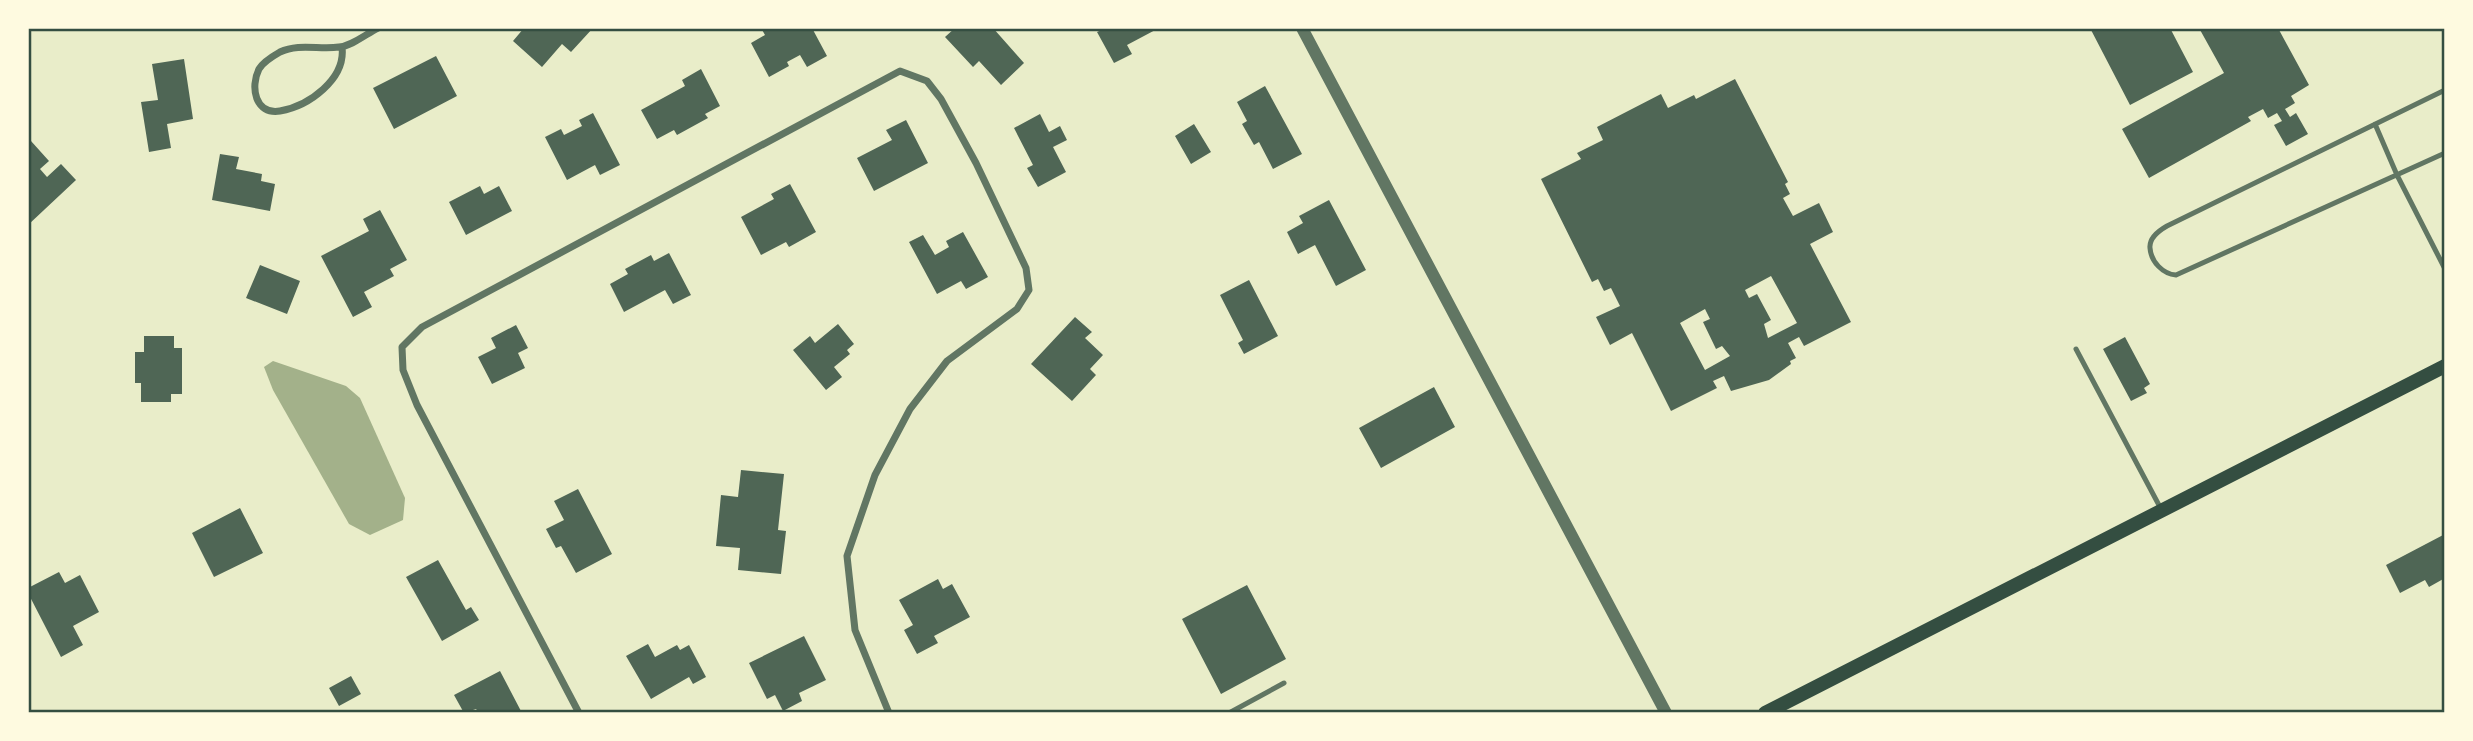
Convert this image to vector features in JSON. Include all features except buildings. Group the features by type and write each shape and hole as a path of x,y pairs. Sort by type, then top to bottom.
{"main road":[{"path":"1765,713 2445,366"}],"street":[{"path":"342,47 343,58 339,69 326,87 306,101 291,109 274,112 262,106 255,96 254,82 260,66 281,52 293,48 342,47 378,28"},
{"path":"1302,28 1666,713"},
{"path":"579,713 417,405 403,370 402,347 422,327 900,71 927,81 941,99 976,163 1026,268 1029,290 1017,309 947,361 910,409 875,475 847,556 855,630 889,713"}],"lane":[{"path":"2445,90 2167,226 2152,239 2150,248 2160,269 2167,275 2176,275 2445,153"},
{"path":"2375,124 2397,175 2445,269"},
{"path":"2076,349 2162,512"},
{"path":"1229,713 1283,683"}],"shaded area":[{"path":"273,361 346,386 360,398 405,498 403,520 370,535 349,524 273,390 264,367"}]}
